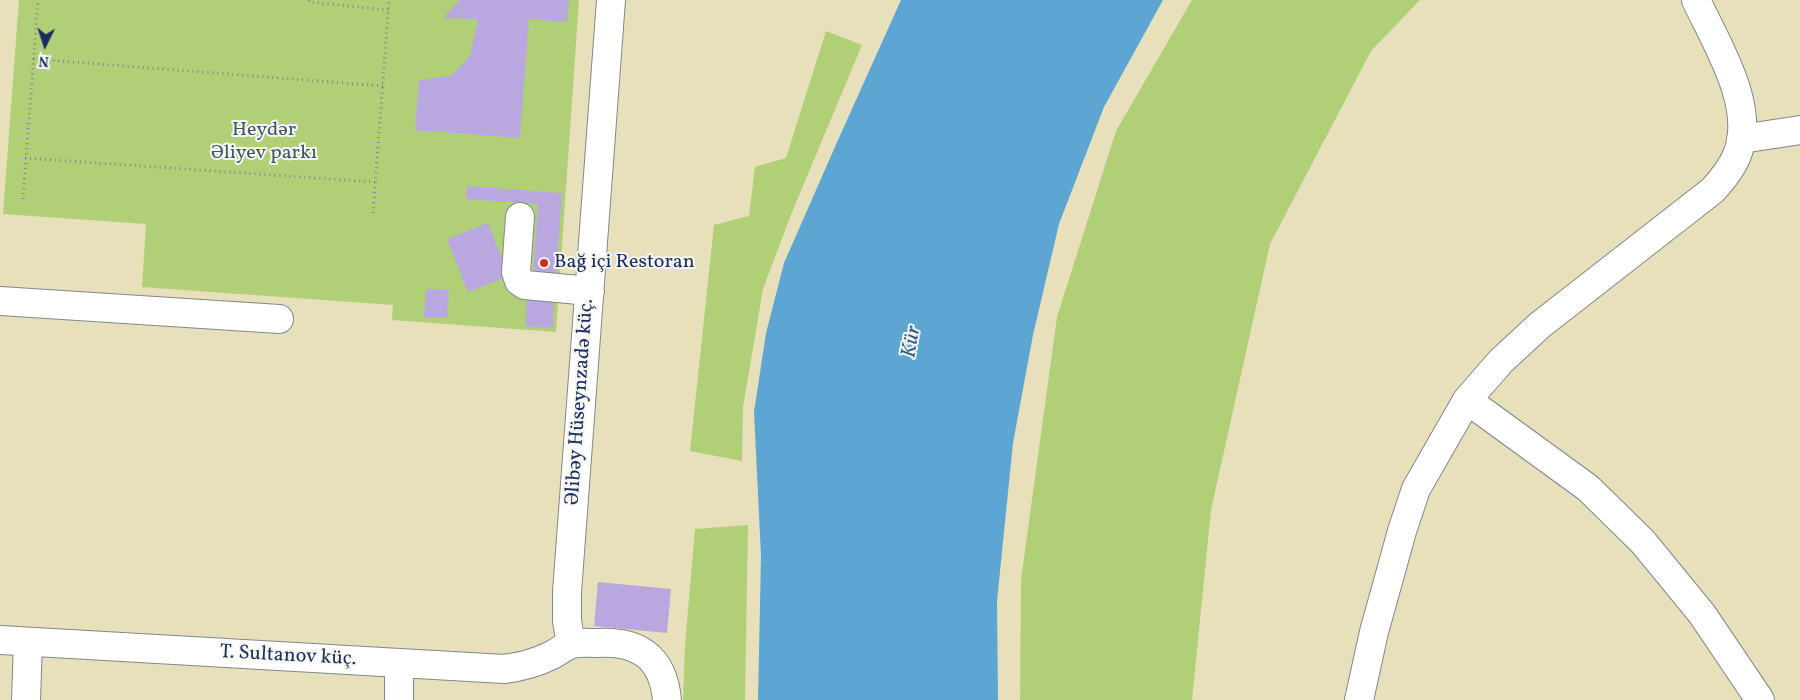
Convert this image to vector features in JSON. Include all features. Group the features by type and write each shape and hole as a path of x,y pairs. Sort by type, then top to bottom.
{"street":[{"name":"Əlibəy Hüseynzadə küç.","path":"572,644 567,621 567,592 611,0"},
{"path":"1359,700 1374,632 1402,532 1416,490 1467,400 1501,361 1540,325 1713,190 1725,176 1737,156 1741,139 1742,114 1734,81 1696,0"},
{"path":"1741,139 1800,130"},
{"path":"520,217 516,272 519,281 525,285 590,291"},
{"path":"0,301 279,319"},
{"path":"1467,400 1588,488 1643,542 1702,614 1760,700"},
{"name":"T. Sultanov küç.","path":"0,640 504,669 526,666 572,644"},
{"path":"26,700 28,642"},
{"path":"572,644 610,642 639,649 656,664 666,686 667,700"},
{"path":"399,700 400,663"}],"path":[{"path":"23,198 38,0"},
{"path":"308,0 310,2 388,10"},
{"path":"373,212 389,0"},
{"path":"33,59 383,86"},
{"path":"26,158 375,182"}],"green space":[{"name":"Heydər Əliyev parkı","path":"19,0 579,0 556,332 392,320 393,305 142,287 146,224 3,214"},
{"path":"1192,0 1420,0 1371,51 1270,244 1211,510 1192,700 1020,700 1021,580 1057,317 1116,131"},
{"path":"826,31 862,45 790,217 763,289 743,407 742,461 690,451 714,225 749,216 755,167 786,158"},
{"path":"748,525 745,700 683,700 685,645 695,529"}],"water":[{"name":"Kür","path":"901,0 1163,0 1104,107 1059,224 1033,335 1013,443 997,601 998,700 758,700 761,556 754,412 766,333 784,263"}],"building":[{"path":"460,0 569,0 567,22 529,19 520,138 415,130 419,80 451,76 470,56 478,19 443,18"},
{"path":"467,186 562,193 556,276 533,275 538,204 466,199"},
{"path":"488,223 509,276 468,292 447,239"},
{"path":"426,289 449,290 447,318 424,317"},
{"path":"527,294 554,296 553,328 525,326"},
{"path":"598,582 671,589 667,633 594,626"}],"place":[{"name":"Bağ içi Restoran","path":"544,263"}]}
